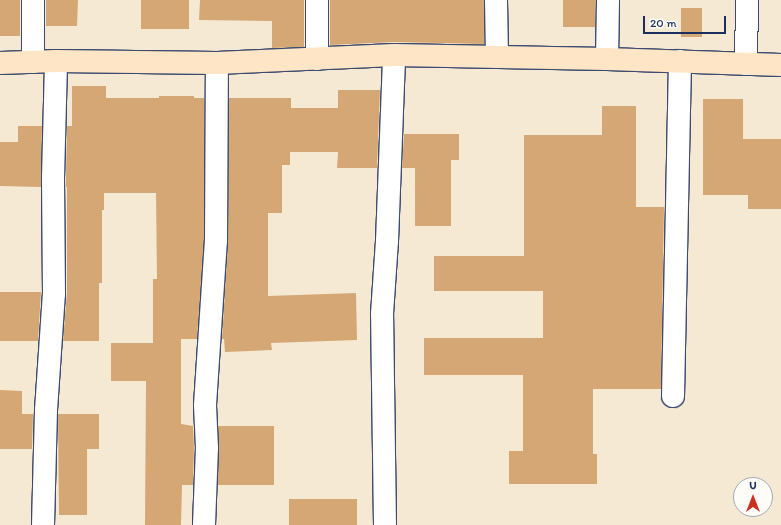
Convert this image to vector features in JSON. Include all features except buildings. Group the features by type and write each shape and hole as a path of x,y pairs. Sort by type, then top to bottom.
{"street":[{"path":"32,0 33,62"},
{"path":"317,0 317,59"},
{"path":"496,0 497,57"},
{"path":"607,59 608,0"},
{"path":"746,64 747,0"},
{"path":"0,63 56,61 217,63 394,55 607,59 781,65"},
{"path":"386,525 382,314 387,241 394,55"},
{"path":"43,525 46,410 54,294 52,178 56,61"},
{"path":"673,396 680,61"},
{"path":"204,525 207,448 205,405 216,241 217,63"}]}
